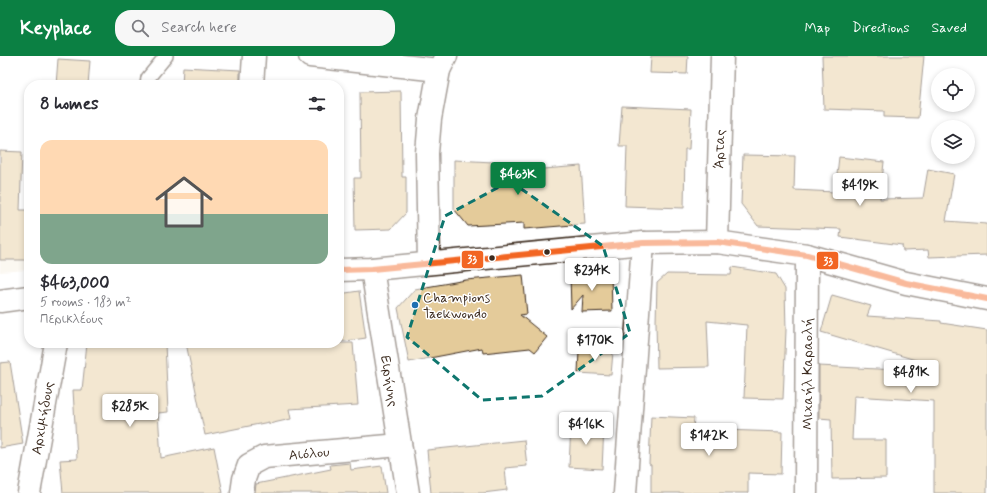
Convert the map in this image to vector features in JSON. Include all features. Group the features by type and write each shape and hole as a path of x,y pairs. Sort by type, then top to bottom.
{"street":[{"path":"252,80 254,56"},
{"path":"310,56 442,63 430,119 427,153 429,263"},
{"name":"Άρτας","path":"716,242 722,56"},
{"path":"344,270 372,269 643,243 716,242 808,255 906,283 987,299"},
{"path":"625,493 643,243"},
{"name":"Μιχαήλ Καραολή","path":"806,493 808,255"},
{"name":"Ειρήνης","path":"372,269 408,493"},
{"path":"0,301 24,297"},
{"name":"Αρχιμήδους","path":"29,493 55,348"},
{"name":"Αιόλου","path":"242,493 244,479 249,465 264,457 400,445"}],"lane":[{"path":"148,80 166,56"}],"highlighted area":[{"path":"510,181 603,246 630,333 542,396 482,400 407,337 445,216"}],"shaded area":[{"path":"0,214 24,214 24,270 0,272"}],"building":[{"path":"651,56 688,56 687,74 650,73"},
{"path":"822,56 924,56 918,118 884,117 884,111 824,109"},
{"path":"58,59 90,61 88,80 56,80"},
{"path":"183,67 240,70 240,80 182,80"},
{"path":"401,91 402,177 406,177 406,213 391,229 355,230 354,178 361,178 360,92"},
{"path":"622,106 691,109 689,149 685,149 684,208 625,206 627,146 619,146"},
{"path":"0,151 22,152 20,210 24,210 24,260 0,260"},
{"path":"743,155 795,156 794,190 835,192 839,157 884,162 880,199 923,198 928,169 954,174 946,221 987,224 987,255 929,257 928,250 903,251 902,245 840,237 841,229 758,226 741,204"},
{"path":"454,160 493,162 494,173 581,166 585,224 524,229 524,223 468,226 454,209"},
{"path":"732,267 776,274 785,289 786,330 783,399 744,398 747,325 707,321 709,367 657,368 657,283 667,274 731,275"},
{"path":"611,273 612,311 582,312 583,295 571,309 570,275"},
{"path":"523,275 527,314 520,315 547,337 535,352 530,348 483,353 482,348 409,362 398,308 415,289 466,280"},
{"path":"359,291 366,338 344,341 344,293"},
{"path":"832,295 871,306 867,316 941,321 941,323 987,330 987,493 934,493 934,401 854,396 852,440 886,440 886,478 832,479 831,419 819,418 819,366 935,372 936,366 821,332"},
{"path":"344,343 353,343 358,405 289,409 291,419 205,435 187,348 344,348"},
{"path":"86,348 165,348 168,412 158,413 161,458 214,447 223,493 63,493 60,460 77,459 73,390 82,390"},
{"path":"579,350 613,352 611,375 578,373"},
{"path":"10,362 23,444 0,448 0,363"},
{"path":"651,416 694,418 693,429 782,432 781,474 748,473 748,493 651,493 651,465 649,464"},
{"path":"571,424 604,426 602,469 569,467"},
{"path":"524,440 527,466 505,468 507,490 483,493 431,493 427,450"},
{"path":"350,463 351,470 382,466 386,493 255,493 256,484 331,469 330,465"}],"transit line":[{"name":"33","path":"344,270 372,269 643,243 717,242 807,255 906,283 987,299"}],"place":[{"name":"Champions Taekwondo","path":"415,305"}]}
